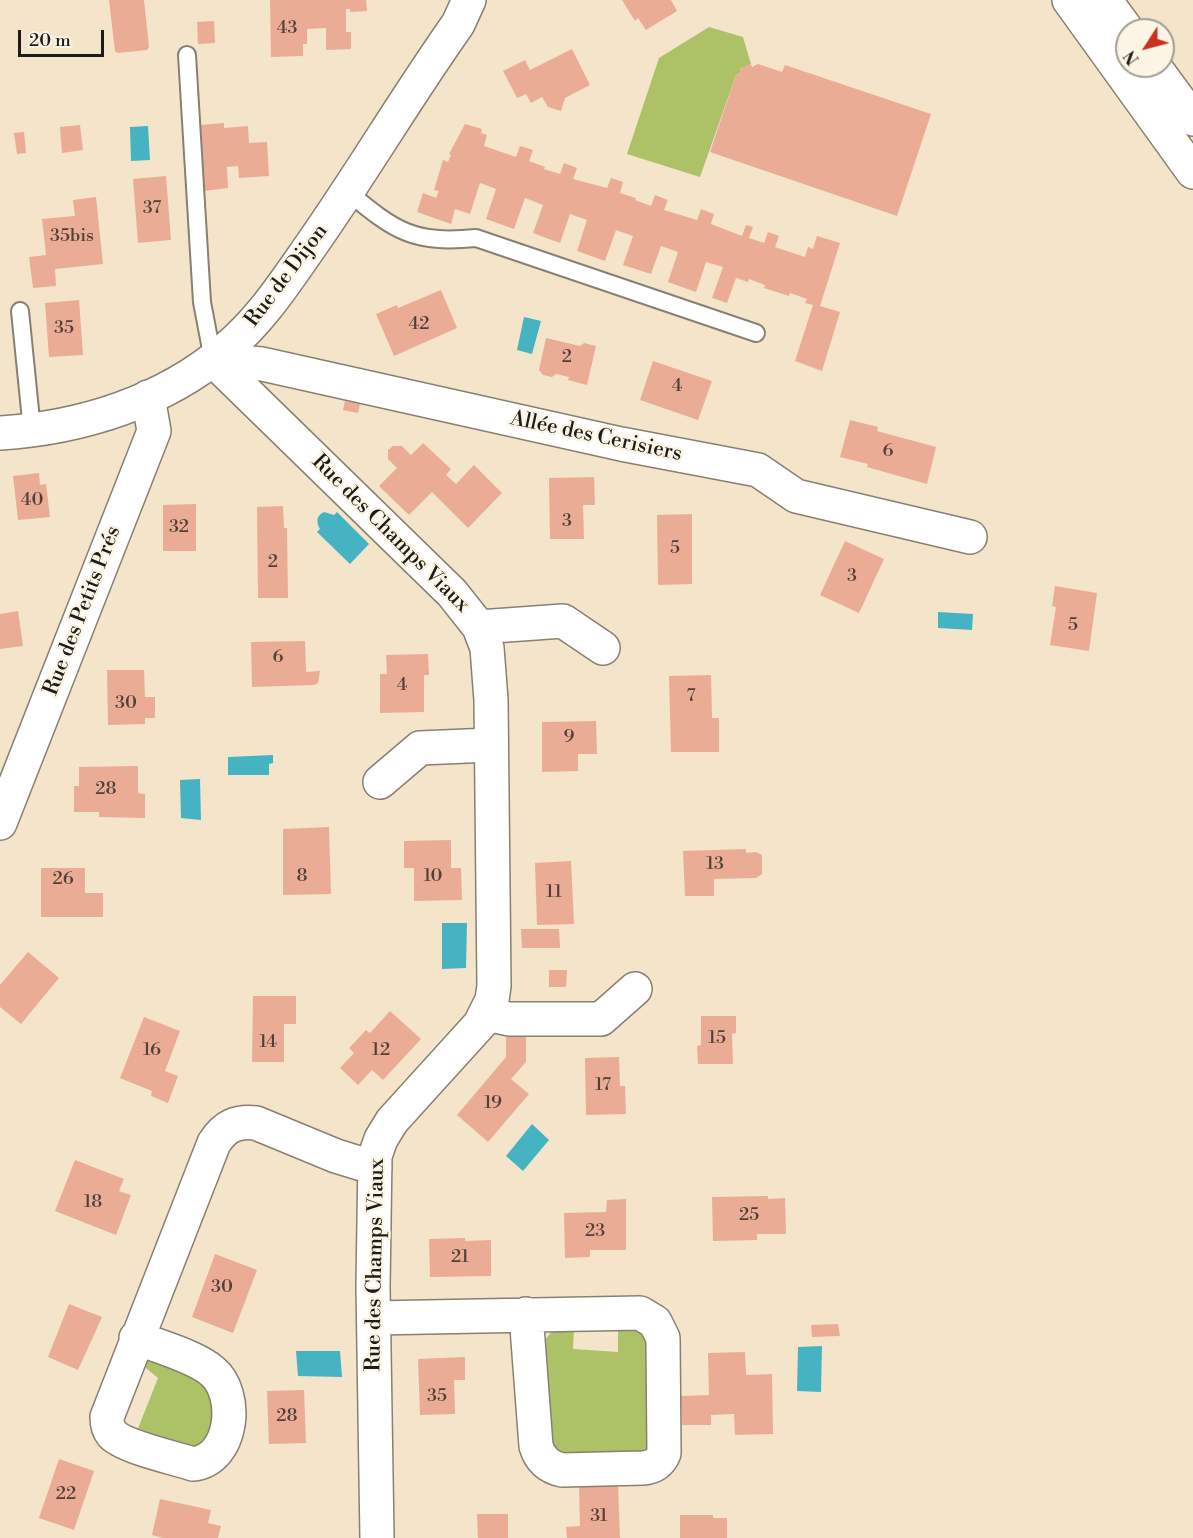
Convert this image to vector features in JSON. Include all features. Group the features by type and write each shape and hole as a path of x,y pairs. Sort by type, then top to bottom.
{"main road":[{"name":"Rue de Dijon","path":"16,432 100,416 148,397 172,386 228,348 270,304 348,192 464,12 491,0"},
{"path":"1069,0 1193,172"},
{"path":"1105,0 1118,18"},
{"path":"1163,78 1193,119"},
{"name":"Allée des Cerisiers","path":"213,360 262,364 621,444 758,470 796,496 970,537"},
{"name":"Rue des Champs Viaux","path":"213,360 452,593 479,627 487,648 491,700 494,986 492,1000 486,1014 472,1033 392,1121 381,1139 375,1156 376,1538"},
{"name":"Rue des Petits Prés","path":"0,823 154,430 148,397"},
{"path":"479,627 563,621 603,648"},
{"path":"380,782 420,748 490,745"},
{"path":"486,1014 509,1019 601,1019 635,989"},
{"path":"136,1338 213,1143 229,1125 243,1122 256,1123 336,1156 375,1168"},
{"path":"374,1318 526,1314 640,1313 655,1323 663,1338 664,1453 662,1460 650,1468 562,1470 553,1468 539,1455 536,1446 526,1314"}],"lane":[{"path":"187,55 202,302 213,360"},
{"path":"348,192 378,217 415,236 451,241 476,238 756,333"},
{"path":"16,432 20,311"}],"green space":[{"path":"709,27 743,37 751,64 740,69 741,72 736,75 700,177 627,154 659,58"},
{"path":"628,1323 648,1337 649,1448 636,1456 566,1457 551,1449 543,1345 545,1340 555,1330 574,1326 573,1349 618,1352 618,1324"},
{"path":"155,1360 194,1370 218,1402 213,1437 193,1447 184,1448 166,1446 135,1436 158,1378 141,1364"}],"water":[{"path":"148,126 150,160 131,161 130,127"},
{"path":"524,317 541,321 532,354 517,350"},
{"path":"324,512 334,515 337,512 369,544 350,564 317,532 320,529 317,522 318,517"},
{"path":"938,612 973,614 972,630 938,628"},
{"path":"273,755 273,763 269,764 269,775 228,775 228,757"},
{"path":"200,779 201,820 181,818 180,780"},
{"path":"442,923 467,923 466,968 442,969"},
{"path":"532,1124 549,1140 523,1171 506,1156"},
{"path":"822,1346 821,1392 797,1391 798,1347"},
{"path":"296,1351 340,1351 342,1377 298,1376"}],"building":[{"path":"109,0 144,0 149,47 147,50 118,53 115,51"},
{"path":"270,0 366,0 367,11 350,12 350,9 346,9 346,32 351,32 351,49 326,50 326,28 307,29 307,44 303,44 303,56 271,57"},
{"path":"622,0 671,0 677,11 646,30 638,18 635,21"},
{"path":"214,21 215,43 198,44 197,22"},
{"path":"572,49 590,85 565,98 561,111 548,107 542,97 531,103 526,94 517,98 503,71 525,60 530,70"},
{"path":"751,64 752,67 758,64 782,72 785,65 931,114 897,216 710,152 736,75 741,72 740,69"},
{"path":"224,123 224,128 248,126 249,143 267,142 269,176 239,178 238,166 227,167 228,188 204,191 200,125"},
{"path":"465,124 482,129 481,133 487,135 484,146 516,157 520,146 533,150 529,161 545,167 544,169 560,174 564,163 577,168 573,179 607,188 611,178 623,182 620,193 636,198 635,200 651,206 655,195 668,200 664,210 697,220 701,209 714,214 711,224 742,236 746,225 753,227 749,238 764,243 768,232 779,236 775,247 805,257 808,247 813,249 817,236 840,243 820,306 840,312 822,371 795,361 813,305 805,303 807,299 764,288 765,285 749,279 748,282 736,278 727,303 712,298 723,267 706,262 696,292 668,282 678,252 661,246 651,274 623,265 633,236 616,230 605,261 577,251 587,220 570,214 560,243 533,233 543,205 525,198 514,229 486,219 496,189 480,183 470,214 455,209 451,224 417,212 423,193 436,198 439,191 434,190 443,160 448,162 451,155 449,154"},
{"path":"80,125 83,150 62,153 60,127"},
{"path":"24,132 26,153 17,154 14,133"},
{"path":"166,176 171,240 138,243 133,179"},
{"path":"96,197 103,264 55,269 56,286 33,288 29,257 46,255 42,219 75,216 73,200"},
{"path":"441,290 457,328 394,356 376,314 397,305 398,308"},
{"path":"79,300 83,355 49,357 45,303"},
{"path":"546,338 580,346 584,343 596,346 587,385 556,374 552,377 543,375 539,370"},
{"path":"653,361 712,381 698,420 640,400"},
{"path":"345,401 360,404 358,413 343,410"},
{"path":"850,420 878,427 877,431 936,447 927,484 840,457"},
{"path":"423,443 451,469 446,475 456,484 474,465 502,493 468,528 432,492 409,515 379,486 397,468 388,459 388,450 393,446 402,446 411,455"},
{"path":"39,473 40,485 46,484 50,517 18,520 13,476"},
{"path":"594,477 595,505 583,505 584,539 550,539 549,478"},
{"path":"196,504 196,551 163,551 163,505"},
{"path":"283,506 284,528 287,528 288,598 258,598 257,507"},
{"path":"692,514 692,584 658,585 657,515"},
{"path":"845,541 884,559 859,613 820,595"},
{"path":"1055,586 1097,593 1089,651 1050,645 1056,607 1052,606"},
{"path":"18,611 23,646 0,649 0,614"},
{"path":"305,641 306,672 320,671 318,683 252,687 251,642"},
{"path":"428,654 429,675 424,675 424,712 380,713 380,674 387,674 386,655"},
{"path":"107,670 144,670 145,697 155,697 155,718 145,718 145,724 108,725"},
{"path":"711,675 712,718 719,718 719,752 671,752 669,676"},
{"path":"596,721 597,754 578,754 578,771 542,772 542,722"},
{"path":"138,766 138,793 145,794 145,818 99,817 99,812 74,812 74,786 79,786 79,767"},
{"path":"329,827 331,894 283,895 283,829"},
{"path":"451,840 451,868 461,868 462,900 414,901 414,868 404,868 404,841"},
{"path":"746,849 746,853 756,852 762,855 762,874 756,878 714,879 714,896 685,896 683,851"},
{"path":"571,861 574,924 537,925 535,863"},
{"path":"41,868 85,868 85,893 103,893 103,917 41,917"},
{"path":"521,929 559,929 560,948 522,948"},
{"path":"28,952 59,978 21,1024 0,1007 0,985"},
{"path":"549,970 567,970 566,987 549,987"},
{"path":"253,996 296,996 296,1024 284,1024 284,1062 252,1062"},
{"path":"390,1011 421,1039 383,1080 372,1070 358,1085 340,1068 354,1053 349,1048 366,1030 370,1033"},
{"path":"701,1016 736,1016 736,1033 732,1034 733,1064 698,1064 697,1046 701,1045"},
{"path":"144,1017 180,1031 165,1071 178,1076 168,1103 151,1096 152,1091 120,1078"},
{"path":"506,1037 526,1037 526,1062 511,1079 529,1094 488,1142 457,1115 506,1057"},
{"path":"619,1057 620,1086 625,1086 626,1114 586,1115 585,1058"},
{"path":"75,1160 124,1179 119,1191 131,1195 116,1235 55,1211"},
{"path":"768,1196 768,1199 785,1198 786,1234 757,1234 757,1240 713,1241 712,1197"},
{"path":"626,1199 626,1250 590,1250 590,1257 565,1258 564,1213 606,1212 607,1200"},
{"path":"465,1238 465,1241 491,1240 491,1276 430,1277 429,1239"},
{"path":"215,1254 257,1270 233,1333 192,1317"},
{"path":"69,1304 102,1317 78,1370 48,1357"},
{"path":"838,1324 840,1336 812,1337 811,1325"},
{"path":"745,1352 746,1375 772,1374 773,1434 735,1435 734,1414 711,1415 711,1425 682,1425 681,1396 709,1395 708,1353"},
{"path":"465,1357 465,1380 454,1380 455,1414 420,1415 418,1359"},
{"path":"304,1390 306,1443 269,1444 267,1391"},
{"path":"59,1459 94,1471 74,1530 39,1518"},
{"path":"618,1485 620,1538 567,1538 566,1527 580,1526 579,1486"},
{"path":"160,1499 211,1510 208,1523 221,1526 218,1538 163,1538 152,1535"},
{"path":"477,1514 508,1514 508,1538 478,1538"},
{"path":"680,1515 713,1515 713,1518 727,1518 727,1538 680,1538"}]}
